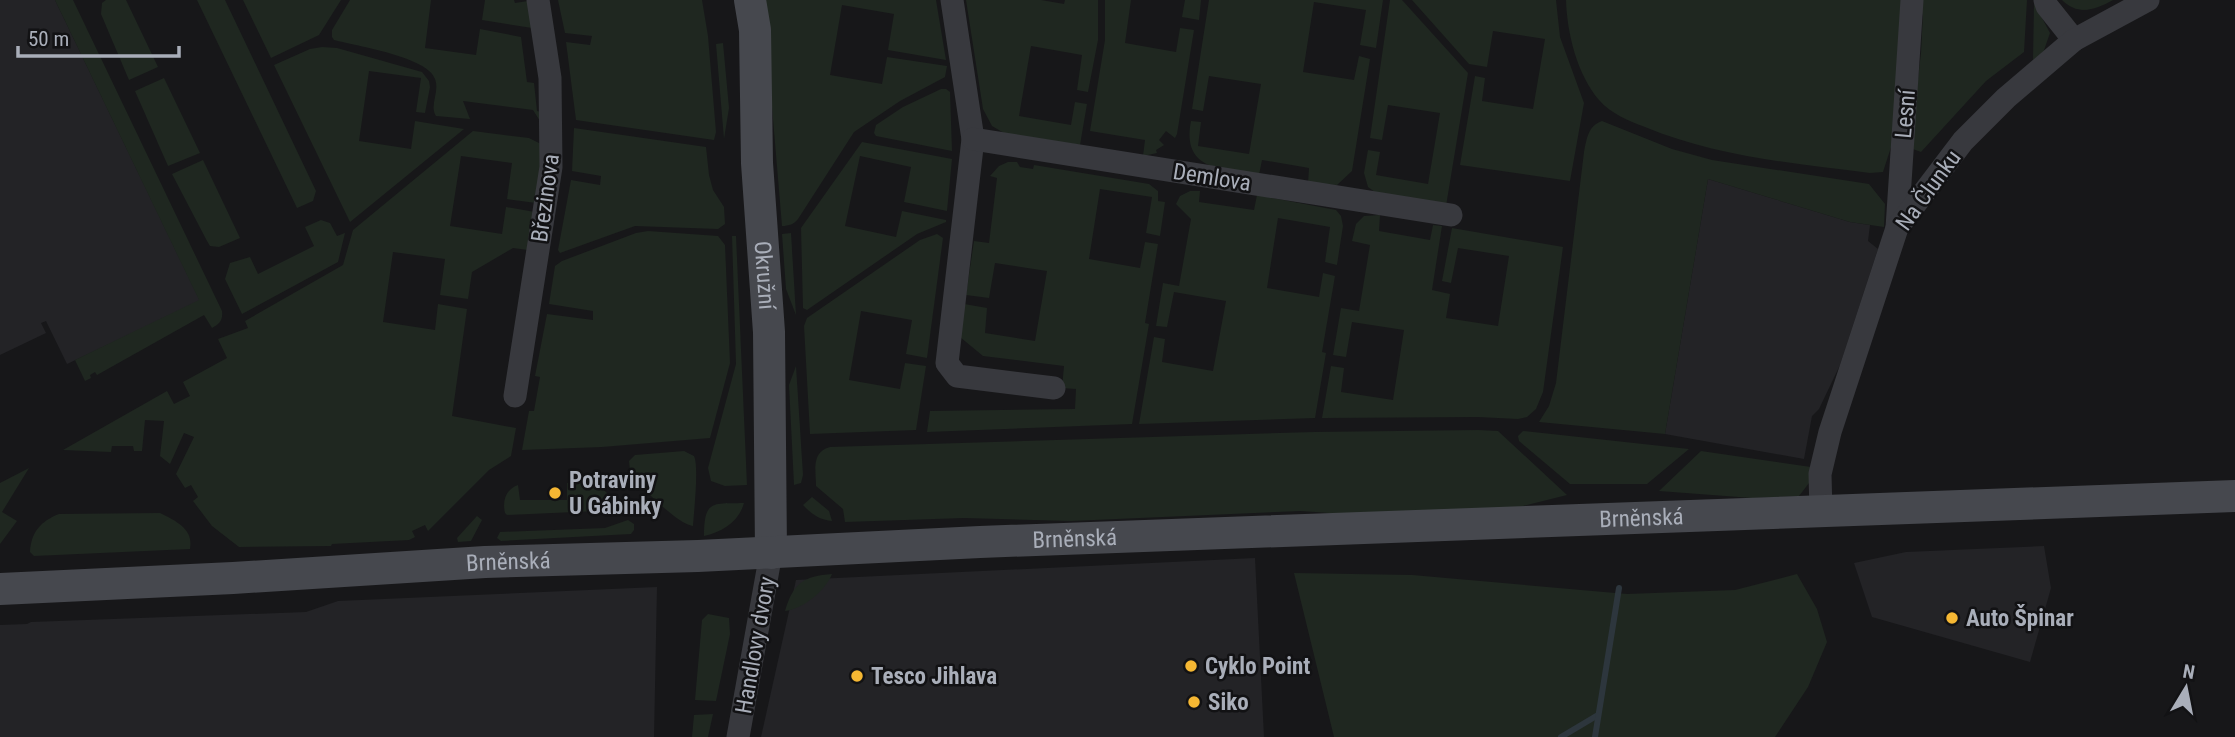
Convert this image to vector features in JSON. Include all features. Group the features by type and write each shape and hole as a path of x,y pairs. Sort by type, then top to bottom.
{"main road":[{"name":"Okružní","path":"750,0 755,30 757,163 769,332 771,553"},
{"name":"Brněnská","path":"0,589 233,578 473,562 771,553 980,542 2235,496"}],"street":[{"name":"Březinova","path":"515,396 551,167 550,78 538,0"},
{"path":"952,0 973,139 947,363 957,376 1054,388"},
{"name":"Lesní","path":"1897,228 1912,0"},
{"path":"2045,0 2074,40"},
{"name":"Na Člunku","path":"1821,512 1820,474 1830,432 1897,228 1963,141 2006,98 2074,40 2148,0"},
{"name":"Demlova","path":"973,139 1451,215"},
{"name":"Handlovy dvory","path":"738,737 771,553"}],"shaded area":[{"path":"0,0 55,0 200,301 67,364 46,321 41,323 46,333 0,355"},
{"path":"55,0 73,0 222,311 220,321 212,328 204,315 97,375 95,372 85,381 75,360 199,300"},
{"path":"106,0 126,0 158,67 129,80 101,14 102,3"},
{"path":"197,0 225,0 316,191 313,201 297,208"},
{"path":"243,0 341,0 319,35 271,58"},
{"path":"350,0 431,0 425,48 476,55 480,29 521,37 527,82 534,83 537,111 542,112 540,121 533,110 463,101 470,119 436,116 436,84 430,71 406,59 334,40 332,30"},
{"path":"485,0 514,0 515,3 528,1 532,28 482,20"},
{"path":"558,0 702,0 708,36 716,132 714,140 576,120 566,42 590,45 592,36 565,33"},
{"path":"763,0 936,0 946,60 888,50 894,14 842,5 830,75 882,84 887,57 947,66 945,77 900,101 854,132 798,219 785,226 782,226"},
{"path":"966,0 1041,0 1064,4 1065,0 1098,0 1098,40 1088,92 1077,90 1082,55 1031,46 1019,116 1071,125 1075,102 1087,104 1080,145 1004,133 992,126 983,109"},
{"path":"1105,0 1131,0 1125,43 1176,52 1180,28 1194,30 1177,134 1175,138 1166,131 1159,140 1164,145 1156,150 1157,153 1143,156 1145,140 1090,131 1105,40"},
{"path":"1185,0 1201,0 1199,20 1182,17"},
{"path":"1209,0 1383,0 1376,48 1360,45 1366,10 1314,2 1303,72 1354,80 1359,56 1370,59 1352,171 1337,185 1308,184 1309,168 1262,160 1259,175 1219,168 1199,158 1192,150 1191,121 1201,122 1198,146 1249,154 1261,84 1209,76 1203,111 1192,109"},
{"path":"1390,0 1402,0 1468,73 1446,206 1379,195 1368,187 1364,173 1368,150 1380,152 1376,175 1428,184 1440,113 1388,105 1382,140 1370,138"},
{"path":"1412,0 1556,0 1560,37 1584,103 1570,181 1460,165 1475,76 1485,78 1482,101 1533,109 1545,39 1493,31 1487,67 1469,64"},
{"path":"1566,0 2027,0 2024,52 1986,81 1921,152 1910,148 1923,13 1908,57 1901,116 1883,172 1870,173 1728,152 1672,137 1620,116 1599,100 1579,66 1568,26"},
{"path":"2062,0 2113,0 2080,10"},
{"path":"2034,3 2050,33 2043,53 2033,60"},
{"path":"723,43 729,108 724,139 716,44"},
{"path":"337,48 422,72 429,81 425,113 416,112 421,78 369,71 359,141 411,149 415,121 464,129 350,222 274,65 310,49"},
{"path":"164,78 200,153 168,166 135,91"},
{"path":"941,89 950,92 952,151 876,136 876,125 903,107"},
{"path":"1602,121 1672,149 1712,160 1869,184 1885,204 1884,227 1850,222 1708,179 1665,434 1539,422 1549,406 1556,383 1587,137 1591,129"},
{"path":"574,128 706,147 709,175 713,190 724,207 725,224 718,229 635,226 560,253 558,250 571,180 600,185 601,176 572,171"},
{"path":"473,131 529,138 543,145 536,203 507,199 512,163 461,156 450,226 502,234 506,207 535,212 528,250 513,248 472,272 468,299 440,295 445,259 393,252 383,322 435,330 438,304 467,309 452,416 516,428 511,456 489,470 428,531 425,525 412,531 415,537 409,540 331,546 239,547 212,526 193,501 198,497 191,485 185,488 176,474 194,437 184,433 170,464 160,456 164,421 145,420 142,451 134,451 133,446 112,446 111,452 63,450 167,391 174,404 190,396 183,382 227,358 218,339 248,328 245,321 343,265 353,230"},
{"path":"862,142 952,159 947,211 904,202 911,167 860,156 845,226 896,237 902,211 946,222 917,234 807,310 803,308 801,228"},
{"path":"203,160 240,238 219,247 210,246 172,174"},
{"path":"1017,162 1020,167 1033,169 1034,165 1149,184 1158,191 1158,201 1165,202 1160,236 1146,233 1152,197 1100,189 1089,259 1140,268 1145,242 1158,244 1145,323 1149,324 1132,424 927,432 930,411 1075,409 1076,389 1062,388 1064,366 983,356 960,337 964,304 987,308 985,333 1035,341 1047,271 995,263 989,298 966,295 974,241 989,243 997,178 990,176 999,166"},
{"path":"1708,179 1850,222 1870,225 1868,241 1878,249 1840,365 1819,409 1812,416 1804,459 1665,434"},
{"path":"1190,191 1200,191 1199,202 1254,210 1257,195 1336,210 1341,216 1343,226 1337,265 1325,262 1330,227 1278,218 1267,288 1319,297 1323,273 1335,276 1322,352 1326,353 1315,418 1139,424 1154,337 1165,339 1162,362 1213,371 1226,301 1174,292 1167,327 1156,326 1163,283 1179,286 1191,219 1176,204 1180,196"},
{"path":"1380,215 1379,231 1430,240 1433,225 1442,226 1432,290 1450,294 1446,318 1498,326 1509,256 1458,248 1451,283 1442,281 1452,228 1563,247 1543,392 1536,409 1527,417 1322,418 1331,366 1344,368 1341,392 1393,400 1404,330 1352,322 1346,357 1333,355 1341,308 1359,311 1370,245 1352,241 1356,224 1364,216"},
{"path":"321,220 330,223 337,236 345,233 338,262 242,314 225,279 230,263 250,257 258,274 314,246 305,227"},
{"path":"648,231 718,236 725,245 730,363 710,438 602,447 522,450 529,411 534,411 540,377 535,376 547,314 593,320 593,311 549,304 555,266 636,233"},
{"path":"791,233 796,315 786,289 782,234"},
{"path":"937,234 943,238 927,358 906,354 912,320 861,311 849,380 900,389 905,363 926,366 916,430 810,434 804,326 807,318 920,240"},
{"path":"732,236 736,236 747,485 725,486 711,481 708,468 736,364"},
{"path":"796,366 803,475 801,483 794,485 789,385"},
{"path":"1498,431 1567,495 1515,508 1357,515 1301,511 1071,521 964,518 845,522 843,509 816,486 817,458 824,449 830,447 1314,432"},
{"path":"1523,431 1689,449 1647,484 1570,484 1519,441 1518,436"},
{"path":"684,451 694,456 696,469 693,526 679,520 662,506 634,480 636,477 630,471 629,461 635,455"},
{"path":"1701,451 1811,467 1816,474 1799,496 1752,498 1659,491"},
{"path":"29,468 2,512 17,521 0,544 0,483"},
{"path":"577,476 595,481 607,493 606,502 597,511 505,513 504,504 510,489 518,485 520,500 567,500 567,483 578,482"},
{"path":"812,497 829,511 832,521 816,516 803,505"},
{"path":"744,503 738,516 729,525 704,536 706,515 712,506"},
{"path":"160,513 182,526 189,536 190,549 34,556 30,552 32,539 38,528 59,514"},
{"path":"477,516 482,520 471,541 458,542 457,538"},
{"path":"628,520 634,524 631,534 501,541 497,538 500,532 605,528"},
{"path":"2044,546 2051,588 2030,662 1872,617 1854,563 1906,552"},
{"path":"1255,558 1264,737 761,737 796,580"},
{"path":"1294,573 1412,575 1627,594 1735,590 1797,574 1817,609 1827,642 1808,687 1775,737 1334,737"},
{"path":"832,574 813,598 799,607 785,611 792,594 801,583 807,579"},
{"path":"657,587 654,737 0,737 0,625 306,612 338,601"},
{"path":"708,614 729,618 730,634 716,701 695,700 702,620"},
{"path":"713,714 708,737 692,737 694,715"}],"waterway":[{"path":"1595,737 1619,588"},
{"path":"1561,737 1598,715"}],"place":[{"name":"Potraviny U Gábinky","path":"555,493"},
{"name":"Auto Špinar","path":"1952,618"},
{"name":"Cyklo Point","path":"1191,666"},
{"name":"Tesco Jihlava","path":"857,676"},
{"name":"Siko","path":"1194,702"}]}
